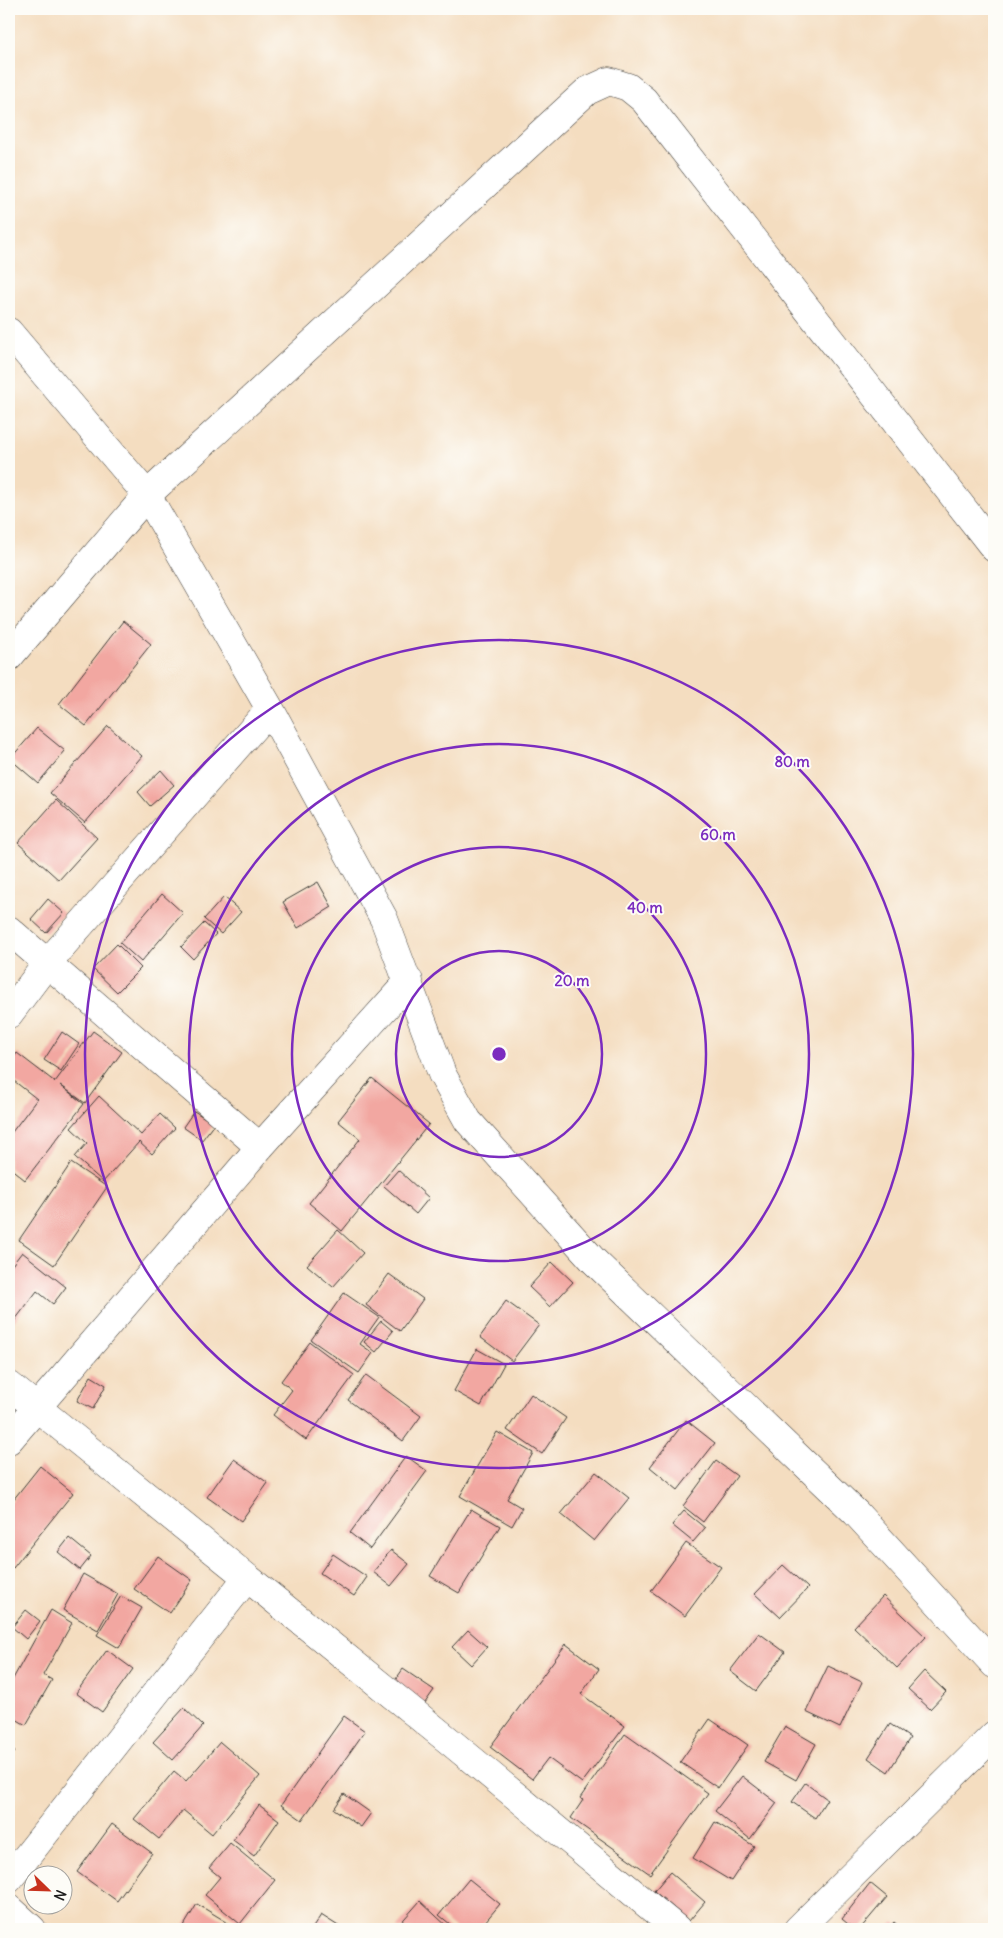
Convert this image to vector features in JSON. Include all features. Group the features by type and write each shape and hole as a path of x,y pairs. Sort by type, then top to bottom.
{"street":[{"path":"9,657 147,495 587,91 609,81 628,87 644,100 994,548"},
{"path":"9,332 147,495 270,709 384,919 409,981 442,1074 468,1122 594,1261 856,1513 994,1664"},
{"path":"9,1014 48,962 270,709"},
{"path":"9,930 260,1147"},
{"path":"9,1440 260,1147 409,981"},
{"path":"9,1385 246,1579 453,1744 677,1929"},
{"path":"9,1879 246,1579"},
{"path":"798,1929 994,1736"},
{"path":"9,1908 32,1929"}],"building":[{"path":"123,621 151,644 86,726 59,704"},
{"path":"108,726 142,756 85,823 50,793"},
{"path":"37,728 65,751 38,783 10,759"},
{"path":"161,770 174,785 150,806 138,792"},
{"path":"56,800 97,838 59,880 18,843"},
{"path":"318,882 332,907 298,928 283,902"},
{"path":"162,894 183,913 141,962 120,943"},
{"path":"224,897 241,912 221,934 204,919"},
{"path":"48,899 64,913 46,933 31,919"},
{"path":"204,923 216,934 193,959 181,947"},
{"path":"117,944 141,968 117,992 93,969"},
{"path":"93,1031 122,1052 85,1103 60,1085 84,1104 25,1180 9,1167 9,1136 37,1099 9,1077 9,1064 17,1053 55,1082"},
{"path":"62,1032 79,1044 61,1071 44,1060"},
{"path":"372,1078 429,1124 342,1231 309,1203 360,1139 338,1121"},
{"path":"99,1096 141,1135 160,1114 175,1128 152,1154 139,1142 103,1182 75,1157 87,1143 71,1128"},
{"path":"194,1111 214,1124 202,1140 183,1127"},
{"path":"71,1163 107,1187 54,1265 19,1240"},
{"path":"398,1170 429,1198 416,1214 384,1186"},
{"path":"338,1230 363,1253 333,1287 307,1265"},
{"path":"22,1252 66,1287 53,1304 37,1291 9,1328 9,1269"},
{"path":"552,1262 573,1282 550,1307 529,1287"},
{"path":"389,1274 423,1299 400,1331 366,1305"},
{"path":"344,1293 379,1317 360,1344 373,1353 359,1373 311,1340"},
{"path":"506,1301 539,1325 512,1361 480,1337"},
{"path":"381,1321 393,1331 376,1352 364,1342"},
{"path":"310,1342 354,1375 306,1440 273,1415 292,1390 281,1381"},
{"path":"477,1349 504,1364 481,1406 454,1391"},
{"path":"366,1375 421,1416 403,1441 348,1400"},
{"path":"91,1376 106,1385 93,1409 77,1401"},
{"path":"531,1394 566,1418 542,1454 507,1430"},
{"path":"686,1420 715,1443 678,1490 650,1467"},
{"path":"497,1432 533,1453 507,1499 522,1508 512,1526 460,1496"},
{"path":"406,1456 427,1471 370,1549 350,1533"},
{"path":"234,1459 268,1483 241,1521 207,1497"},
{"path":"716,1461 737,1476 703,1522 683,1506"},
{"path":"40,1466 73,1493 13,1568 9,1564 9,1505"},
{"path":"596,1472 629,1498 594,1541 561,1514"},
{"path":"471,1509 500,1526 459,1593 430,1576"},
{"path":"684,1511 705,1528 693,1542 672,1525"},
{"path":"69,1538 91,1556 80,1570 58,1552"},
{"path":"686,1543 721,1567 685,1616 651,1591"},
{"path":"391,1550 409,1564 391,1586 373,1572"},
{"path":"333,1554 367,1577 354,1596 320,1573"},
{"path":"158,1556 192,1580 170,1613 134,1589"},
{"path":"783,1565 808,1588 780,1617 755,1594"},
{"path":"83,1574 118,1594 98,1630 63,1610"},
{"path":"121,1596 142,1608 119,1648 97,1635"},
{"path":"883,1596 926,1637 897,1668 854,1627"},
{"path":"26,1610 40,1621 26,1639 12,1627"},
{"path":"51,1610 72,1623 43,1675 52,1680 26,1725 9,1715 9,1686"},
{"path":"468,1630 487,1647 471,1665 452,1647"},
{"path":"759,1633 785,1652 756,1691 730,1671"},
{"path":"566,1644 599,1669 581,1694 625,1726 582,1783 548,1758 532,1779 490,1747"},
{"path":"107,1650 133,1669 102,1712 76,1693"},
{"path":"828,1666 862,1682 840,1728 806,1712"},
{"path":"403,1669 434,1690 420,1710 389,1689"},
{"path":"924,1671 946,1692 930,1709 908,1689"},
{"path":"184,1708 203,1726 173,1760 153,1742"},
{"path":"344,1716 365,1731 302,1820 281,1805"},
{"path":"710,1719 748,1745 718,1788 680,1762"},
{"path":"890,1724 910,1738 888,1772 868,1758"},
{"path":"785,1726 816,1744 796,1780 764,1762"},
{"path":"625,1734 708,1793 650,1874 571,1818 583,1800 580,1798"},
{"path":"220,1742 260,1776 212,1834 183,1810 159,1839 134,1819 174,1771 186,1781"},
{"path":"9,1746 15,1752 9,1759"},
{"path":"742,1776 777,1803 750,1839 715,1811"},
{"path":"805,1783 827,1799 815,1818 792,1802"},
{"path":"344,1794 371,1813 361,1827 334,1809"},
{"path":"259,1805 279,1820 254,1856 233,1840"},
{"path":"715,1822 754,1846 731,1881 693,1858"},
{"path":"112,1824 152,1853 117,1901 77,1872"},
{"path":"230,1843 275,1880 240,1924 205,1895 220,1877 209,1868"},
{"path":"670,1872 705,1902 689,1921 654,1891"},
{"path":"469,1879 500,1904 479,1929 456,1929 439,1915"},
{"path":"870,1883 887,1897 860,1929 854,1929 842,1919"},
{"path":"420,1901 450,1929 399,1929 397,1927"},
{"path":"197,1904 230,1924 227,1929 182,1929"},
{"path":"321,1915 343,1929 312,1929"},
{"path":"894,1922 902,1929 887,1929"}]}
